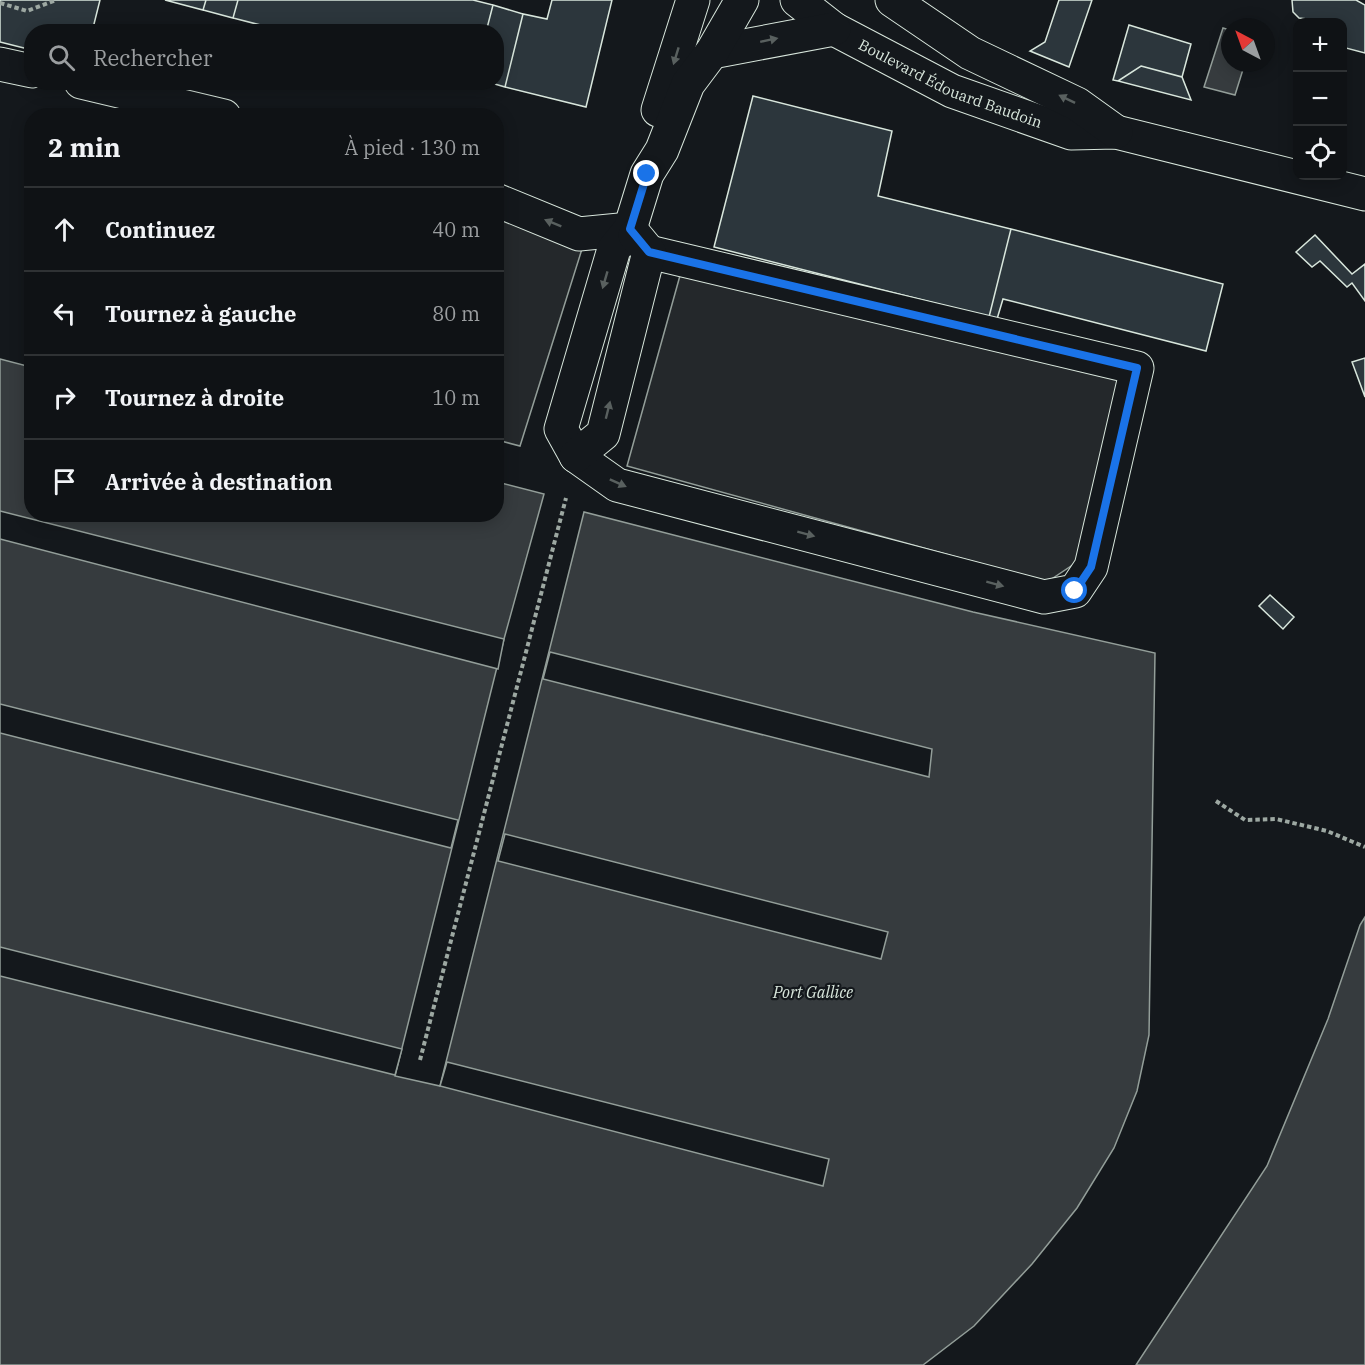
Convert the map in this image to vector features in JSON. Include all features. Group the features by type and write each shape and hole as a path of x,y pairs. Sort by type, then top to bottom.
{"street":[{"path":"639,240 647,174 647,147 693,0"},
{"path":"647,174 662,150 688,84 712,52 742,0"},
{"name":"Boulevard Édouard Baudoin","path":"796,0 834,29 952,91 1071,133 1116,132 1365,194"},
{"name":"Boulevard Édouard Baudoin","path":"892,0 970,53 1077,104 1116,132"},
{"path":"712,52 834,29"},
{"path":"0,64 24,69"},
{"path":"112,90 190,108"},
{"path":"504,203 579,234 639,240 1137,368 1091,567 1075,591 1044,597 617,485 576,456 561,429 614,249 639,240"}],"path":[{"path":"0,3 27,11 56,0"},
{"path":"420,1060 576,456"},
{"path":"1216,801 1245,820 1276,819 1327,831 1365,847"}],"shaded area":[{"path":"504,217 582,249 520,446 504,442"},
{"path":"681,272 1121,376 1077,562 1047,582 627,466"}],"water":[{"path":"1221,34 1221,72 1242,72 1235,95 1204,87"},
{"name":"Port Gallice","path":"0,359 24,365 24,522 504,522 504,484 544,494 504,639 395,1076 440,1086 584,512 973,612 1155,653 1149,1035 1137,1091 1114,1148 1077,1208 1032,1264 974,1326 923,1365 0,1365"},
{"path":"1365,917 1365,1365 1136,1365 1267,1166 1328,1019 1360,925"}],"pier":[{"path":"0,511 24,517 24,522 43,522 504,639 498,669 0,539"},
{"path":"550,652 932,749 929,777 543,679"},
{"path":"0,704 458,820 451,848 0,733"},
{"path":"505,834 888,932 881,959 498,861"},
{"path":"0,947 402,1049 395,1075 0,976"},
{"path":"447,1062 829,1159 823,1186 440,1086"}],"building":[{"path":"0,0 100,0 94,24 24,24 24,48 0,42"},
{"path":"165,0 206,0 203,10"},
{"path":"206,0 238,0 233,18 203,10"},
{"path":"238,0 473,0 493,5 488,24 257,24 233,18"},
{"path":"552,0 612,0 586,107 505,87 523,14 547,19"},
{"path":"1059,0 1092,0 1069,67 1030,51 1045,42"},
{"path":"1292,0 1356,0 1365,5 1365,53 1347,48 1347,18 1299,18 1293,12"},
{"path":"493,5 523,14 505,87 504,24 488,24"},
{"path":"1129,25 1191,44 1182,77 1141,66 1118,81 1113,80"},
{"path":"1141,66 1182,77 1191,100 1118,81"},
{"path":"753,96 892,131 878,196 1011,229 989,317 714,247"},
{"path":"1011,229 1223,284 1206,351 1003,299 997,319 989,317"},
{"path":"1315,235 1352,274 1365,264 1365,301 1352,283 1347,287 1320,261 1312,267 1296,252"},
{"path":"1365,358 1365,397 1352,362"},
{"path":"1270,595 1294,617 1283,629 1259,606"}],"route":[{"path":"647,174 630,229 649,252 1137,368 1091,567 1075,591"}]}
